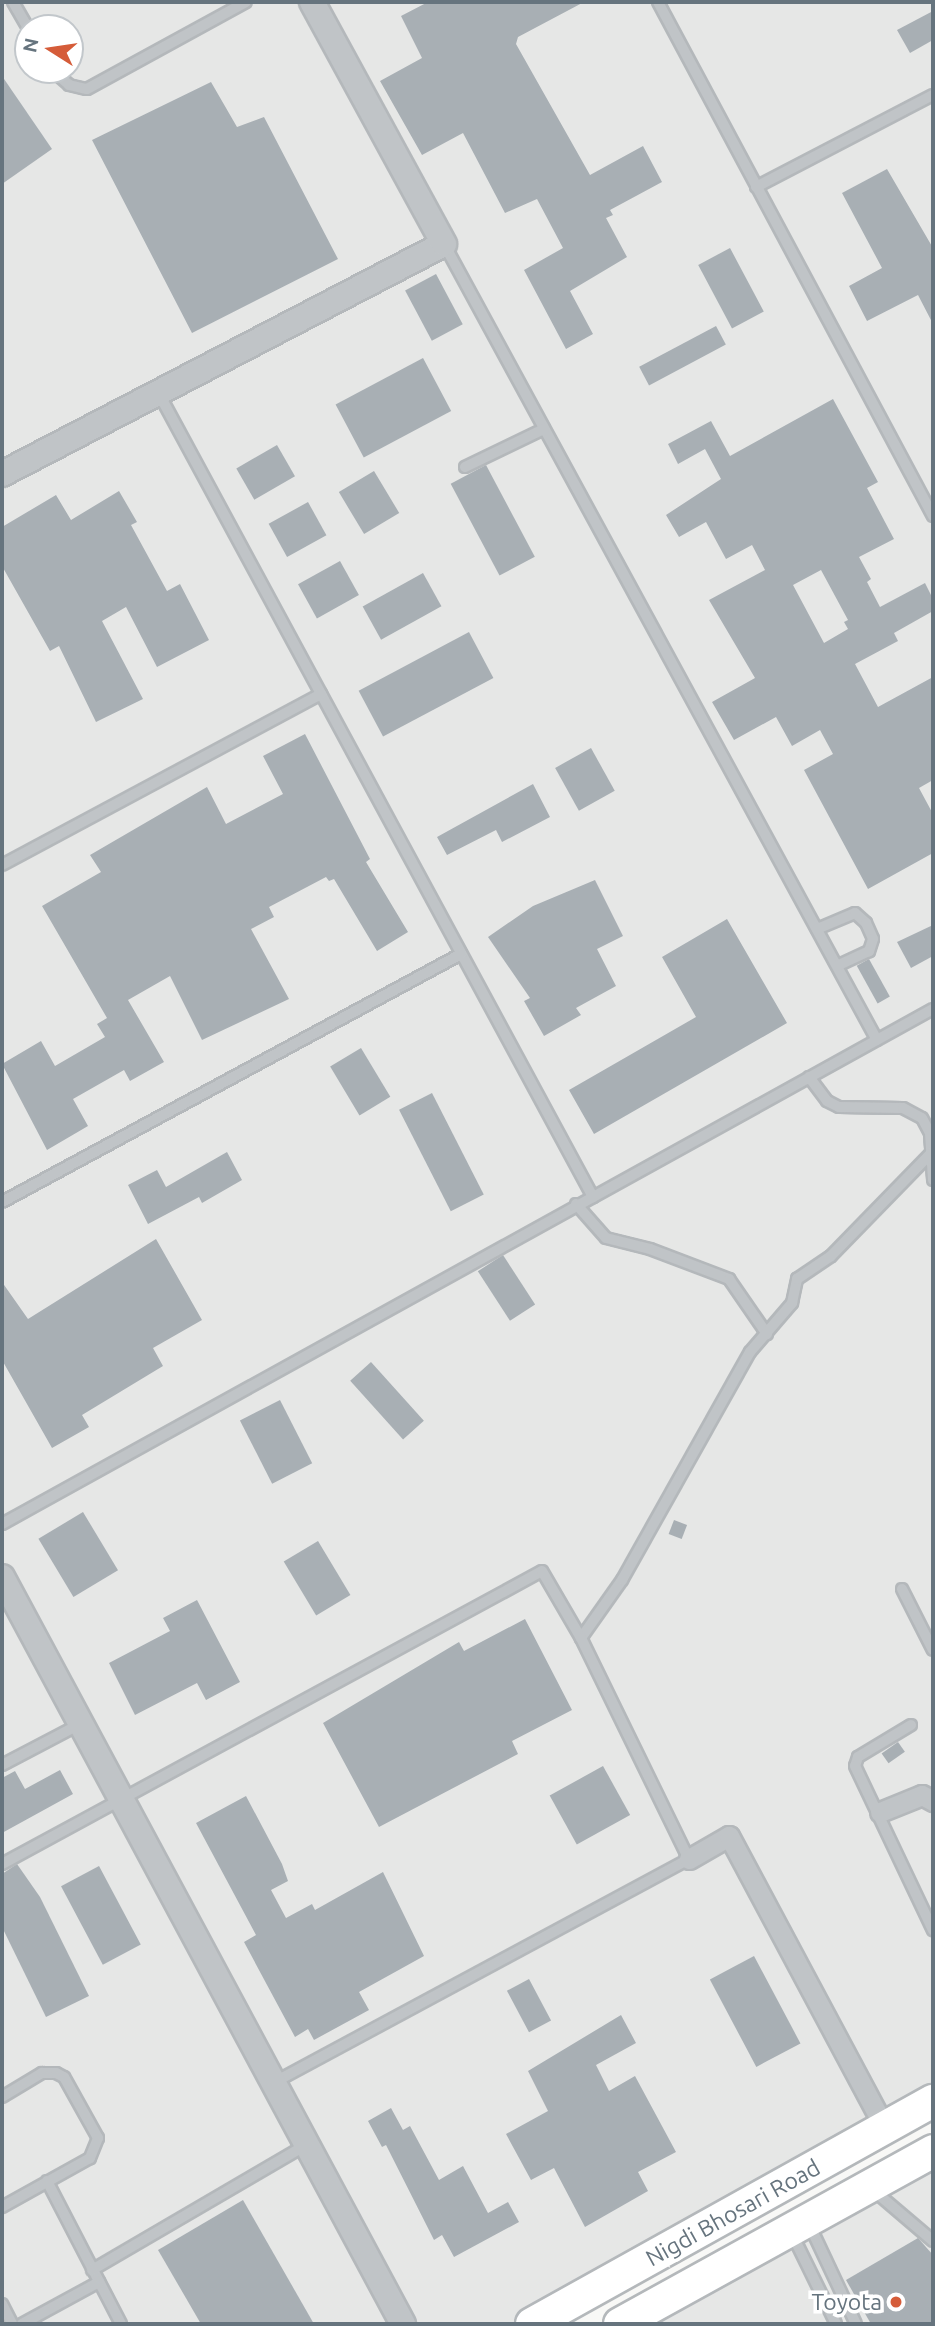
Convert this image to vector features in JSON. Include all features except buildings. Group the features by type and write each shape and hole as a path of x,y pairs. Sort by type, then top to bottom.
{"main road":[{"name":"Nigdi Bhosari Road","path":"532,2324 933,2101"},
{"name":"Nigdi Bhosari Road","path":"620,2324 933,2151"}],"street":[{"path":"2,474 444,244 312,2"},
{"path":"2,1577 403,2324"},
{"path":"880,1812 922,1795 933,1801"},
{"path":"689,1859 729,1836 885,2128"}],"lane":[{"path":"68,84 87,89 246,2"},
{"path":"658,2 933,516"},
{"path":"756,187 933,95"},
{"path":"444,244 877,1040"},
{"path":"158,393 593,1197"},
{"path":"465,467 544,429"},
{"path":"2,865 321,694"},
{"path":"817,929 855,913 866,923 873,939 869,951 837,966"},
{"path":"2,1202 461,954"},
{"path":"2,1524 576,1204 933,1009"},
{"path":"809,1077 827,1101 839,1107 914,1112 928,1126 933,1180"},
{"path":"581,1638 606,1606 750,1352 792,1303 802,1273 831,1256 931,1153"},
{"path":"576,1204 606,1238 650,1249 729,1279 767,1334"},
{"path":"2,1864 542,1571 581,1638 689,1859 273,2083"},
{"path":"902,1589 933,1650"},
{"path":"2,1765 80,1724"},
{"path":"911,1725 858,1757 855,1766 880,1812 933,1930"},
{"path":"2,2097 42,2073 56,2073 96,2130 97,2145 90,2158 2,2207"},
{"path":"92,2270 307,2145"},
{"path":"47,2181 121,2324"},
{"path":"869,2186 933,2241"},
{"path":"799,2225 836,2324"},
{"path":"799,2225 856,2324"},
{"path":"22,2324 99,2282"},
{"path":"2,2304 12,2324"}],"shaded area":[{"path":"2,2 933,2 933,2095 522,2324 2,2324"},
{"path":"933,2159 933,2324 636,2324"}],"place":[{"name":"Toyota","path":"896,2302"}]}
